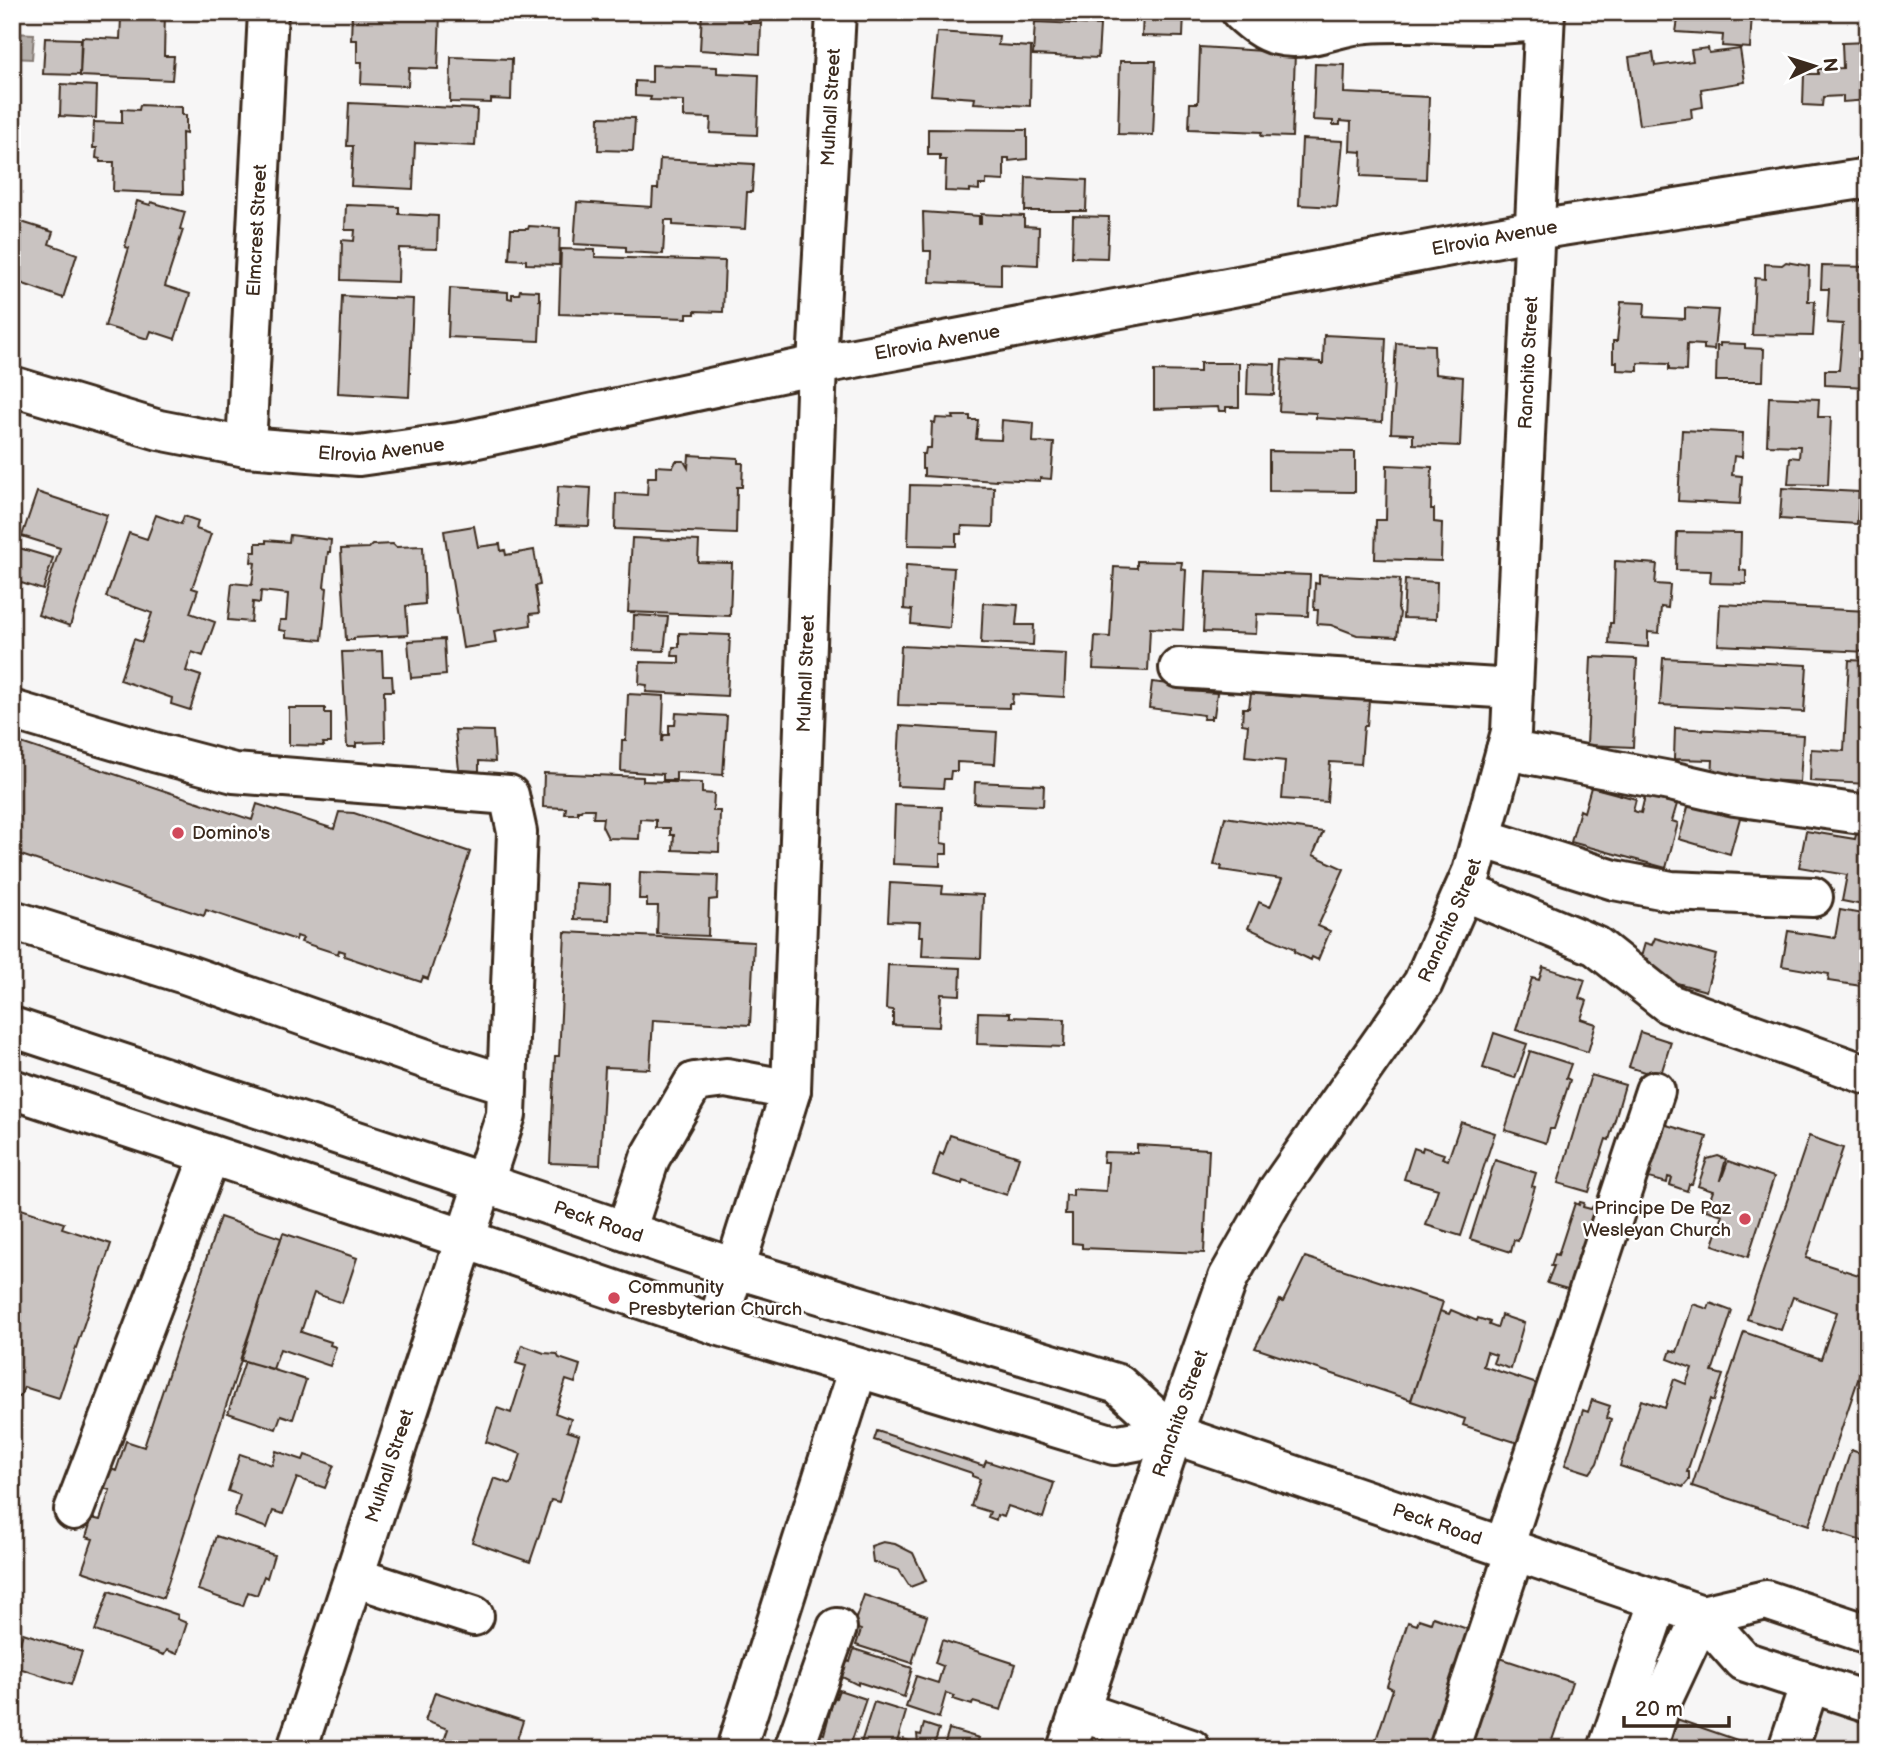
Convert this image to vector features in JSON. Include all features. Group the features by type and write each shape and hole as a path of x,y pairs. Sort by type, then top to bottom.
{"street":[{"name":"Elmcrest Street","path":"246,447 268,12"},
{"name":"Mulhall Street","path":"717,1325 791,1090 817,365 836,12"},
{"path":"1241,12 1278,36 1324,33 1346,25 1367,23 1493,24 1545,16"},
{"name":"Ranchito Street","path":"1067,1749 1172,1434 1228,1278 1278,1190 1423,983 1472,872 1482,838 1511,732 1545,16"},
{"name":"Elrovia Avenue","path":"12,386 159,430 246,447 359,456 459,442 817,365 1536,230 1868,177"},
{"path":"1179,668 1513,689"},
{"name":"Mulhall Street","path":"12,709 234,773 509,795 517,832 506,1115 297,1749"},
{"path":"1506,750 1735,796 1868,815"},
{"path":"1482,838 1614,880 1671,891 1812,897"},
{"path":"1464,891 1596,946 1669,1004 1865,1074"},
{"path":"12,920 185,974 429,1060 506,1084"},
{"name":"Peck Road","path":"12,1027 734,1268 1118,1384 1172,1434 1702,1615 1743,1661 1868,1702"},
{"path":"626,1231 650,1157 694,1083 726,1078 791,1090"},
{"name":"Peck Road","path":"12,1089 717,1325 1114,1445 1172,1434"},
{"path":"1449,1749 1509,1549 1655,1091"},
{"path":"74,1510 210,1155"},
{"path":"738,1743 858,1368"},
{"path":"354,1577 474,1616"},
{"path":"1608,1749 1660,1600"},
{"path":"1647,1749 1661,1703 1702,1615 1766,1600 1868,1634"},
{"path":"794,1749 837,1628"},
{"path":"1788,1749 1810,1683"},
{"path":"1080,1711 1191,1749"}],"shaded area":[{"path":"12,33 34,34 32,59 12,58"},
{"path":"1811,1701 1868,1720 1868,1749 1795,1749"}],"building":[{"path":"118,12 165,12 164,56 174,56 172,80 80,76 82,37 120,39 121,18 118,18"},
{"path":"352,12 440,13 438,69 409,68 408,86 361,84 362,62 357,62 357,40 351,40"},
{"path":"702,12 742,12 742,17 748,17 748,23 761,23 760,54 700,50"},
{"path":"1143,12 1184,12 1183,37 1142,36"},
{"path":"1291,12 1327,12 1291,26"},
{"path":"1658,12 1752,12 1750,48 1722,46 1723,35 1676,32 1678,19 1658,18"},
{"path":"1035,22 1100,25 1098,58 1033,55"},
{"path":"937,32 999,36 998,45 1031,47 1030,106 974,103 975,98 931,95"},
{"path":"45,38 81,39 80,75 43,74"},
{"path":"1868,42 1868,100 1843,102 1843,96 1823,97 1822,106 1803,105 1804,74 1818,74 1818,69 1843,68 1842,43"},
{"path":"1200,47 1295,53 1292,137 1261,136 1262,132 1189,129 1190,103 1198,103"},
{"path":"1708,48 1709,53 1740,49 1745,82 1701,89 1703,107 1691,109 1692,118 1639,125 1629,57 1653,53 1655,66 1693,61 1691,50"},
{"path":"451,57 512,59 511,100 491,99 491,103 450,102"},
{"path":"1120,61 1156,61 1153,135 1118,134"},
{"path":"1315,64 1345,65 1344,93 1429,97 1426,179 1361,176 1362,152 1350,151 1351,122 1340,121 1340,125 1333,125 1333,121 1313,120"},
{"path":"652,65 717,67 717,73 759,75 757,135 710,133 711,118 684,117 684,101 650,100 651,97 635,96 635,81 652,82"},
{"path":"61,84 97,86 96,118 60,116"},
{"path":"349,103 477,109 475,146 415,143 413,189 351,186 353,146 347,146"},
{"path":"140,105 182,107 182,115 186,115 186,134 182,133 183,194 113,191 114,162 100,162 100,159 96,158 97,148 93,148 94,122 122,123 122,109 139,110"},
{"path":"599,117 635,118 633,151 598,150"},
{"path":"928,129 1027,130 1027,159 1009,161 1009,158 1004,158 1004,181 986,180 986,185 979,185 979,190 970,189 970,192 945,191 946,160 940,160 940,155 928,155"},
{"path":"1302,139 1343,141 1337,207 1299,205"},
{"path":"660,159 754,164 752,192 747,192 745,229 673,225 673,220 665,220 663,254 626,252 626,247 574,244 577,202 652,207 653,189 658,189"},
{"path":"1026,177 1087,180 1086,211 1025,211"},
{"path":"137,201 150,205 151,202 185,212 180,229 183,230 165,286 190,294 175,339 151,331 148,339 105,326 129,248 125,247"},
{"path":"346,205 399,207 399,214 438,216 437,249 399,248 398,282 341,280 342,240 354,241 355,230 345,230"},
{"path":"923,212 979,216 979,224 981,214 1024,216 1024,226 1039,227 1038,265 1001,263 1001,285 930,282 931,251 924,251"},
{"path":"1073,216 1109,217 1107,258 1072,257"},
{"path":"12,219 53,232 49,244 77,254 63,298 12,280"},
{"path":"529,226 560,228 559,265 526,264 526,260 509,259 511,229 528,229"},
{"path":"561,249 595,250 595,257 725,261 723,312 695,311 695,314 687,314 687,318 559,314"},
{"path":"1786,262 1809,266 1808,301 1815,301 1813,336 1752,335 1755,278 1765,279 1765,264 1782,265"},
{"path":"1822,266 1868,267 1868,387 1825,385 1825,370 1839,370 1843,324 1827,323 1829,289 1821,289"},
{"path":"450,288 508,292 508,298 512,299 512,294 519,294 520,290 539,291 539,341 448,337"},
{"path":"342,296 413,299 409,397 338,393"},
{"path":"1621,302 1645,303 1644,317 1685,319 1685,308 1718,310 1714,350 1704,349 1704,345 1687,344 1686,371 1669,370 1669,364 1638,363 1638,371 1617,370 1617,362 1613,362 1613,341 1617,341"},
{"path":"1324,335 1386,338 1382,422 1316,418 1316,413 1279,411 1282,360 1323,364"},
{"path":"1396,343 1434,345 1435,374 1463,377 1460,446 1413,444 1413,434 1391,433"},
{"path":"1720,343 1745,344 1745,348 1764,349 1763,381 1716,381 1717,346 1720,346"},
{"path":"1200,363 1239,363 1239,407 1226,407 1226,411 1219,411 1218,407 1154,409 1154,371 1200,372"},
{"path":"1248,363 1275,364 1274,395 1247,394"},
{"path":"1769,397 1819,399 1818,417 1831,417 1828,485 1788,484 1790,457 1799,458 1800,446 1767,445"},
{"path":"953,416 970,416 970,420 978,420 976,439 1001,440 1002,420 1034,423 1033,442 1054,443 1051,479 996,481 924,476 922,454 925,454 926,448 931,448 932,422 935,423 936,418 954,419"},
{"path":"1682,430 1743,433 1742,457 1734,456 1732,475 1742,476 1740,504 1678,501"},
{"path":"1269,451 1355,452 1355,492 1269,491"},
{"path":"689,455 738,458 738,463 743,463 742,487 737,487 736,534 615,529 616,493 647,495 648,477 656,477 656,466 673,467 676,461 684,461 688,468"},
{"path":"1387,465 1432,467 1431,509 1434,509 1434,522 1442,523 1441,561 1375,559 1376,520 1386,520"},
{"path":"910,485 994,487 993,527 962,526 961,534 956,534 956,546 908,545"},
{"path":"558,486 591,488 589,526 556,525"},
{"path":"1782,488 1859,492 1857,524 1780,519"},
{"path":"37,492 107,515 70,626 38,615 60,548 22,536"},
{"path":"156,515 181,524 184,516 198,521 196,529 211,534 192,588 198,590 190,613 215,622 203,656 192,652 186,671 201,676 190,710 171,704 172,698 120,680 134,639 142,642 152,613 106,597 129,533 147,539"},
{"path":"474,526 478,547 500,544 501,551 505,550 506,555 534,550 540,585 535,586 539,613 530,614 531,625 494,631 496,643 463,648 444,531"},
{"path":"1677,532 1741,533 1740,570 1746,571 1746,584 1710,583 1711,571 1676,570"},
{"path":"290,535 331,540 324,587 327,588 322,640 286,637 286,631 279,630 280,620 286,620 288,594 261,591 260,603 253,602 251,622 228,620 232,583 252,585 255,563 251,562 252,552 256,552 256,543 266,543 266,540 289,542"},
{"path":"632,538 699,541 698,562 732,563 730,616 628,612"},
{"path":"393,544 396,547 423,546 425,604 406,606 408,635 346,640 341,549"},
{"path":"19,548 53,558 43,590 12,580"},
{"path":"1137,561 1182,562 1181,569 1186,570 1183,630 1150,628 1148,671 1093,669 1095,636 1110,637 1114,567 1137,568"},
{"path":"1615,561 1657,564 1655,584 1670,585 1668,608 1661,607 1659,633 1648,632 1648,647 1609,644 1610,623 1613,623"},
{"path":"906,565 954,568 950,628 911,624 912,610 904,609"},
{"path":"1206,571 1310,575 1308,616 1257,614 1256,634 1203,632"},
{"path":"1319,575 1400,579 1397,637 1357,635 1331,625 1317,624 1318,610 1314,610 1315,583 1319,584"},
{"path":"1405,580 1437,582 1436,619 1403,618"},
{"path":"983,603 1018,605 1016,625 1034,625 1033,645 981,643"},
{"path":"1720,604 1868,611 1868,652 1718,645"},
{"path":"634,615 668,617 664,651 633,650"},
{"path":"679,633 730,635 727,696 646,692 647,685 639,684 640,662 679,663 679,656 672,656 673,647 679,647"},
{"path":"444,639 446,675 411,678 408,641"},
{"path":"901,646 1066,654 1064,697 1013,694 1009,708 898,705"},
{"path":"382,651 383,676 392,676 393,691 384,691 385,742 356,743 356,747 347,747 342,652"},
{"path":"1591,657 1637,659 1633,747 1587,745"},
{"path":"1663,658 1807,665 1804,712 1660,705"},
{"path":"1849,660 1868,661 1868,784 1810,781 1811,749 1844,751"},
{"path":"1152,682 1187,686 1187,691 1217,693 1214,716 1211,716 1211,719 1203,719 1204,715 1149,708"},
{"path":"1251,693 1292,697 1292,693 1369,700 1361,764 1330,762 1327,802 1282,799 1285,761 1245,757 1248,725 1242,724 1243,708 1249,708"},
{"path":"628,694 664,696 662,742 664,735 669,735 669,725 675,725 676,713 727,716 723,775 676,772 676,780 663,780 663,774 621,771 622,740 626,740"},
{"path":"289,708 325,708 325,713 331,713 331,743 323,743 324,746 289,745"},
{"path":"900,726 997,732 995,764 957,762 957,771 951,771 950,779 944,779 943,788 897,786"},
{"path":"1675,728 1803,735 1800,782 1712,777 1713,760 1674,759"},
{"path":"455,730 493,731 495,762 479,761 479,771 459,770"},
{"path":"12,740 252,820 257,804 334,829 339,812 354,813 470,852 428,979 423,977 421,982 344,956 345,952 339,950 338,954 301,942 303,938 297,936 296,940 206,910 204,916 12,852"},
{"path":"544,773 643,777 643,781 702,783 702,793 714,794 713,811 720,811 719,852 673,850 674,835 670,835 670,828 656,828 656,820 640,819 639,839 608,838 602,826 603,818 593,818 594,809 582,809 578,814 565,814 566,808 543,807"},
{"path":"975,782 1044,785 1043,806 974,803"},
{"path":"1591,787 1636,799 1633,811 1641,813 1645,796 1677,804 1672,821 1678,823 1666,868 1571,842 1580,810 1584,812"},
{"path":"1712,802 1737,809 1736,816 1740,818 1730,854 1679,839 1689,804 1710,810"},
{"path":"895,805 942,807 941,843 947,844 947,854 940,854 940,866 893,864"},
{"path":"1225,817 1323,832 1313,855 1344,869 1318,926 1330,931 1318,960 1312,957 1311,960 1294,952 1295,949 1248,928 1259,902 1270,907 1282,879 1221,870 1222,866 1214,865"},
{"path":"1806,831 1855,839 1857,831 1868,833 1868,906 1842,901 1847,875 1799,867"},
{"path":"640,872 718,875 717,899 709,900 708,936 657,934 658,906 647,906 647,899 639,899"},
{"path":"575,883 610,885 609,920 574,919"},
{"path":"890,883 943,886 942,893 983,895 981,958 922,956 923,936 919,936 920,922 888,921"},
{"path":"1840,910 1868,915 1868,987 1828,981 1829,974 1782,966 1788,931 1835,938"},
{"path":"565,932 754,942 750,1025 653,1020 650,1069 605,1067 600,1165 550,1163"},
{"path":"1655,938 1716,955 1706,991 1644,974 1648,959 1641,957 1645,943 1652,945"},
{"path":"888,965 961,968 960,995 941,994 939,1027 893,1025 893,1010 886,1009"},
{"path":"1543,967 1585,980 1579,998 1587,1001 1581,1019 1596,1024 1588,1052 1516,1030 1532,978 1539,980"},
{"path":"978,1012 1010,1013 1010,1017 1065,1019 1064,1047 977,1044"},
{"path":"1640,1032 1671,1042 1660,1077 1629,1067"},
{"path":"1494,1033 1527,1044 1515,1078 1483,1068"},
{"path":"1530,1051 1571,1064 1566,1078 1570,1080 1554,1129 1550,1129 1546,1143 1505,1130"},
{"path":"1591,1075 1625,1085 1609,1140 1606,1139 1589,1192 1558,1183"},
{"path":"1461,1122 1495,1133 1461,1236 1426,1225 1438,1189 1404,1179 1414,1148 1422,1151 1423,1147 1444,1154 1442,1158 1448,1160"},
{"path":"1663,1124 1707,1137 1692,1184 1689,1184 1687,1191 1670,1185 1672,1178 1668,1177 1667,1183 1649,1178 1651,1173 1648,1172"},
{"path":"950,1135 1019,1157 1007,1195 933,1175 940,1153 943,1155"},
{"path":"1809,1136 1843,1148 1806,1258 1868,1278 1868,1350 1809,1525 1692,1486 1744,1332 1821,1359 1837,1312 1793,1297 1781,1330 1747,1319"},
{"path":"1137,1145 1209,1149 1204,1253 1082,1248 1082,1244 1072,1243 1072,1214 1065,1214 1066,1195 1073,1196 1073,1189 1106,1191 1108,1162 1103,1162 1104,1152 1137,1153"},
{"path":"1718,1156 1726,1159 1720,1180 1728,1161 1774,1177 1748,1257 1713,1245 1723,1215 1706,1210 1713,1191 1698,1186 1707,1159"},
{"path":"1495,1160 1536,1173 1532,1186 1535,1187 1518,1241 1514,1240 1511,1252 1470,1239"},
{"path":"1580,1202 1584,1203 1583,1207 1591,1209 1593,1206 1604,1210 1581,1293 1547,1283 1575,1203 1579,1205"},
{"path":"12,1206 64,1223 62,1228 111,1244 59,1398 24,1387 20,1397 12,1394"},
{"path":"220,1217 281,1238 163,1598 82,1571 93,1539 86,1537 92,1518 100,1520 110,1490 103,1488 109,1468 116,1471 126,1441 144,1447"},
{"path":"283,1233 357,1258 342,1303 314,1293 301,1332 331,1342 330,1345 336,1347 330,1366 280,1349 273,1369 240,1360"},
{"path":"1305,1257 1443,1302 1411,1400 1255,1348 1280,1300 1283,1302"},
{"path":"1710,1303 1732,1311 1712,1372 1723,1375 1714,1401 1711,1399 1687,1472 1689,1480 1683,1487 1620,1466 1641,1400 1665,1408 1674,1379 1686,1384 1692,1368 1668,1359 1671,1350 1677,1352 1693,1304 1708,1309"},
{"path":"1451,1310 1477,1321 1478,1318 1490,1322 1489,1325 1497,1328 1501,1315 1524,1323 1511,1369 1493,1363 1496,1355 1487,1352 1483,1366 1537,1384 1518,1443 1463,1425 1465,1419 1411,1401 1440,1311 1449,1314"},
{"path":"522,1345 544,1353 557,1354 559,1358 580,1365 575,1383 566,1380 555,1413 571,1419 567,1431 579,1435 559,1502 551,1500 530,1562 472,1542 494,1478 511,1484 521,1454 486,1442 497,1408 511,1413 526,1366 516,1363"},
{"path":"245,1361 306,1380 293,1419 281,1415 276,1429 228,1413"},
{"path":"1592,1400 1610,1406 1606,1418 1611,1420 1597,1463 1590,1473 1565,1465 1583,1410 1588,1412"},
{"path":"877,1431 984,1466 986,1461 1054,1483 1043,1518 1008,1506 1004,1517 997,1515 996,1520 988,1517 990,1512 971,1506 980,1479 972,1476 972,1473 874,1440"},
{"path":"1851,1450 1868,1456 1868,1543 1825,1529"},
{"path":"276,1451 303,1460 305,1455 334,1465 325,1488 297,1478 283,1514 273,1511 267,1528 234,1516 240,1495 228,1491 240,1454 272,1465"},
{"path":"216,1536 274,1555 267,1578 264,1576 257,1595 248,1592 243,1606 198,1590"},
{"path":"883,1542 895,1544 913,1553 926,1581 910,1587 899,1570 873,1562 871,1546"},
{"path":"109,1591 178,1615 177,1619 187,1623 177,1654 167,1650 164,1655 95,1631"},
{"path":"864,1595 927,1616 912,1663 856,1645 861,1630 853,1627"},
{"path":"1433,1617 1476,1632 1446,1717 1440,1715 1431,1749 1373,1749 1393,1689 1387,1686 1408,1622 1417,1625 1419,1619 1431,1623"},
{"path":"23,1633 82,1652 71,1685 13,1666"},
{"path":"942,1640 1016,1664 1001,1710 973,1702 972,1705 953,1699 955,1696 946,1693 939,1718 906,1707 916,1676 938,1683 943,1666 935,1663"},
{"path":"854,1649 912,1668 904,1697 858,1682 858,1685 842,1677"},
{"path":"1494,1656 1572,1682 1549,1749 1495,1749 1467,1739"},
{"path":"839,1690 866,1699 849,1749 820,1749 821,1743 817,1742 821,1733 824,1734 834,1697 836,1698"},
{"path":"435,1692 523,1721 514,1749 441,1749 448,1729 425,1721"},
{"path":"874,1702 906,1712 895,1749 859,1749"},
{"path":"1665,1715 1763,1749 1653,1749"},
{"path":"924,1724 939,1729 933,1749 900,1749 903,1739 918,1744 917,1734 921,1735"},
{"path":"949,1729 979,1738 975,1749 943,1749"}],"place":[{"name":"Domino's","path":"178,833"},
{"name":"Principe De Paz Wesleyan Church","path":"1745,1219"},
{"name":"Community Presbyterian Church","path":"614,1298"}]}
